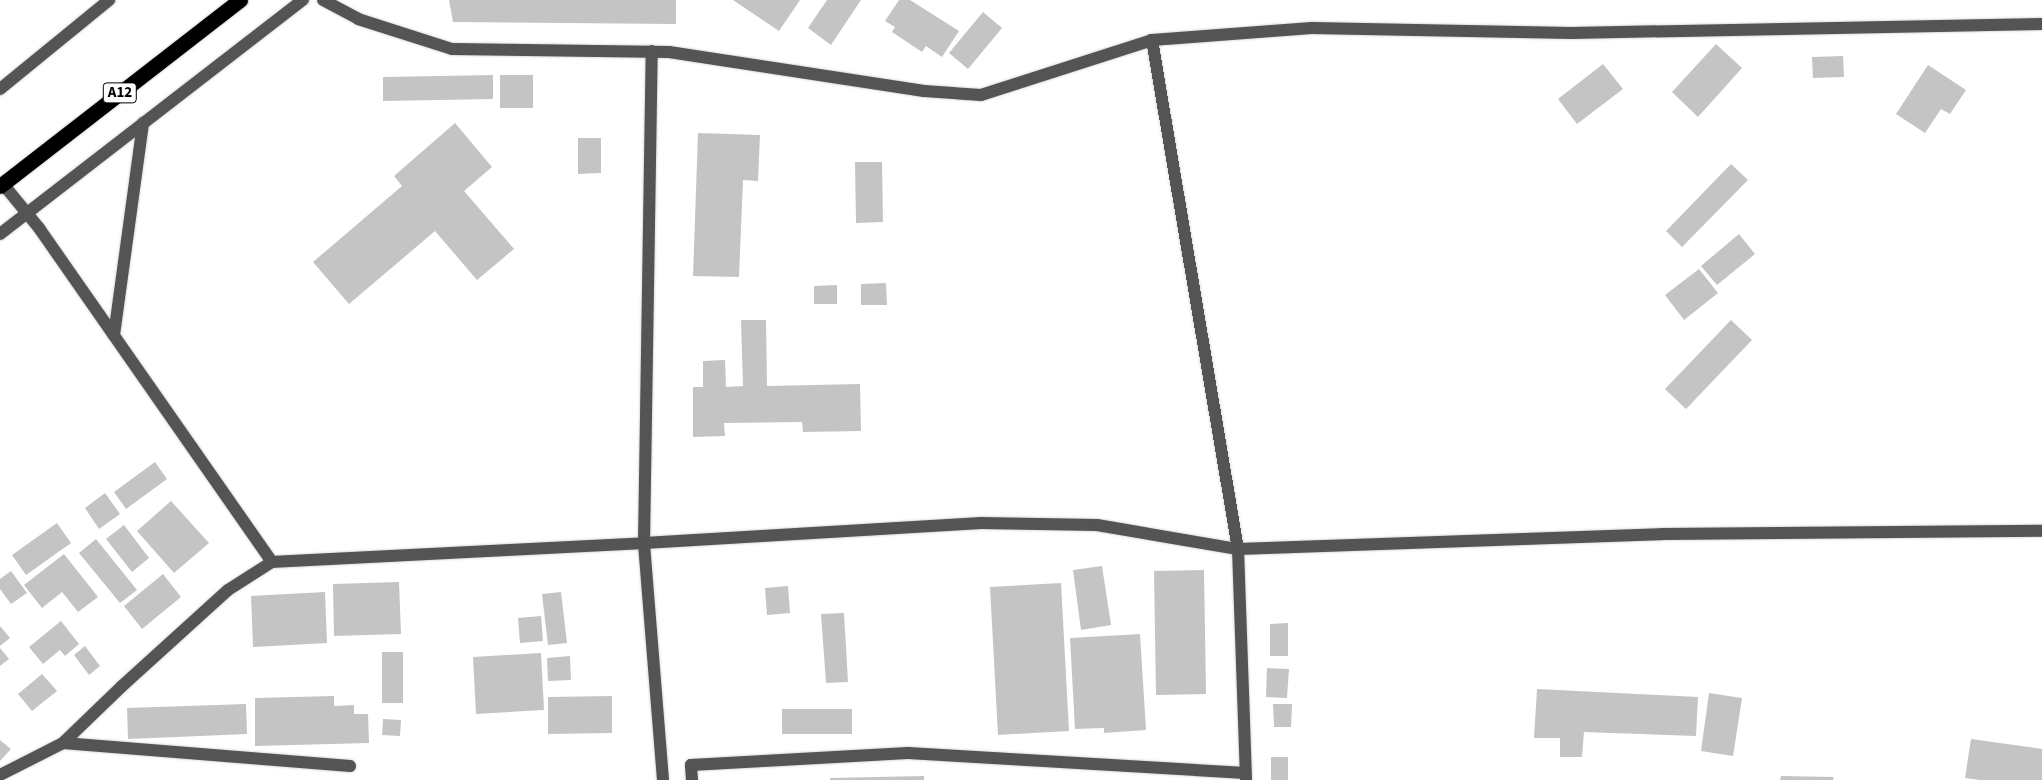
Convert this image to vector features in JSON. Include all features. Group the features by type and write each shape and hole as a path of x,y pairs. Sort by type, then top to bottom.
{"highway":[{"name":"A12","path":"2,185 240,0"}],"street":[{"path":"0,89 109,0"},
{"path":"0,234 303,0"},
{"path":"324,0 358,19 452,48 668,52 924,91 981,95 1152,40 1312,28 1571,33 2042,24"},
{"path":"692,780 691,765 908,753 1245,777 1238,549 1152,40"},
{"path":"652,51 644,543 663,780"},
{"path":"114,335 143,123"},
{"path":"2,185 27,213 272,562"},
{"path":"0,775 63,744 121,686 228,590 272,562 981,524 1097,525 1238,549 1662,534 2042,531"},
{"path":"63,744 350,766"}],"building":[{"path":"449,0 676,0 676,24 453,22"},
{"path":"733,0 800,0 779,31"},
{"path":"827,0 861,0 831,45 808,28"},
{"path":"899,0 910,0 959,31 942,57 926,46 922,52 892,32 895,27 885,21"},
{"path":"983,12 1002,28 968,69 949,53"},
{"path":"1716,44 1742,68 1698,117 1672,92"},
{"path":"1843,56 1844,77 1813,78 1812,57"},
{"path":"1603,64 1623,89 1577,124 1558,99"},
{"path":"1928,65 1966,90 1950,114 1941,109 1925,133 1896,114"},
{"path":"493,75 493,99 383,101 383,77"},
{"path":"500,75 533,75 533,108 500,108"},
{"path":"455,123 492,167 464,191 514,249 477,280 435,231 349,304 313,262 402,186 394,176"},
{"path":"698,133 760,135 758,181 743,180 739,277 693,276"},
{"path":"578,138 601,138 601,173 578,174"},
{"path":"855,162 882,162 883,222 856,223"},
{"path":"1731,164 1748,180 1682,247 1666,231"},
{"path":"1739,234 1755,254 1717,285 1701,266"},
{"path":"1699,269 1718,293 1684,320 1665,295"},
{"path":"886,283 887,305 861,305 861,284"},
{"path":"837,285 837,304 814,304 814,286"},
{"path":"741,320 766,320 767,386 860,384 861,431 803,432 802,422 724,423 725,436 693,437 693,387 703,387 703,361 725,360 726,387 743,386"},
{"path":"1731,320 1752,340 1686,409 1665,389"},
{"path":"155,462 167,479 126,509 114,492"},
{"path":"105,493 120,514 99,529 85,508"},
{"path":"171,501 209,543 174,573 137,531"},
{"path":"57,523 71,543 26,575 12,555"},
{"path":"124,525 149,558 132,572 106,539"},
{"path":"96,539 137,590 120,603 79,553"},
{"path":"64,554 98,597 78,612 62,592 42,608 24,585"},
{"path":"1102,566 1111,625 1081,630 1073,570"},
{"path":"1204,570 1206,694 1156,695 1154,571"},
{"path":"11,571 27,593 11,604 0,589 0,579"},
{"path":"163,574 181,597 142,629 124,606"},
{"path":"399,582 401,634 334,636 333,584"},
{"path":"1061,583 1069,731 998,735 990,587"},
{"path":"788,586 790,613 767,615 765,588"},
{"path":"325,592 327,643 253,647 251,596"},
{"path":"561,592 567,643 548,645 542,594"},
{"path":"844,613 848,682 826,683 821,614"},
{"path":"541,616 543,641 520,643 518,618"},
{"path":"61,621 79,644 65,656 60,650 43,664 29,647"},
{"path":"1288,623 1288,656 1270,656 1270,624"},
{"path":"0,626 10,638 0,646"},
{"path":"1140,634 1146,730 1104,733 1104,728 1075,729 1070,638"},
{"path":"85,646 100,666 89,675 74,655"},
{"path":"0,648 9,659 0,666"},
{"path":"382,652 403,652 403,703 382,703"},
{"path":"541,653 544,710 476,714 473,657"},
{"path":"570,656 571,680 548,681 547,658"},
{"path":"1267,668 1289,669 1287,698 1266,697"},
{"path":"42,674 57,691 32,711 18,694"},
{"path":"1537,689 1698,697 1696,736 1584,732 1582,757 1560,757 1560,738 1534,738"},
{"path":"1709,693 1742,698 1733,756 1701,751"},
{"path":"334,696 334,706 354,705 354,714 368,714 369,743 255,746 255,698"},
{"path":"612,696 612,733 548,734 548,697"},
{"path":"246,704 247,734 128,739 127,708"},
{"path":"1273,704 1292,704 1291,727 1274,727"},
{"path":"782,709 852,709 852,734 782,734"},
{"path":"383,719 401,720 400,736 382,735"},
{"path":"1971,739 2042,749 2042,780 1980,780 1965,778"},
{"path":"0,740 11,749 0,761"},
{"path":"1271,757 1288,757 1288,780 1271,780"},
{"path":"924,776 924,780 830,780 830,778"},
{"path":"1781,776 1834,777 1833,780 1780,780"}]}
